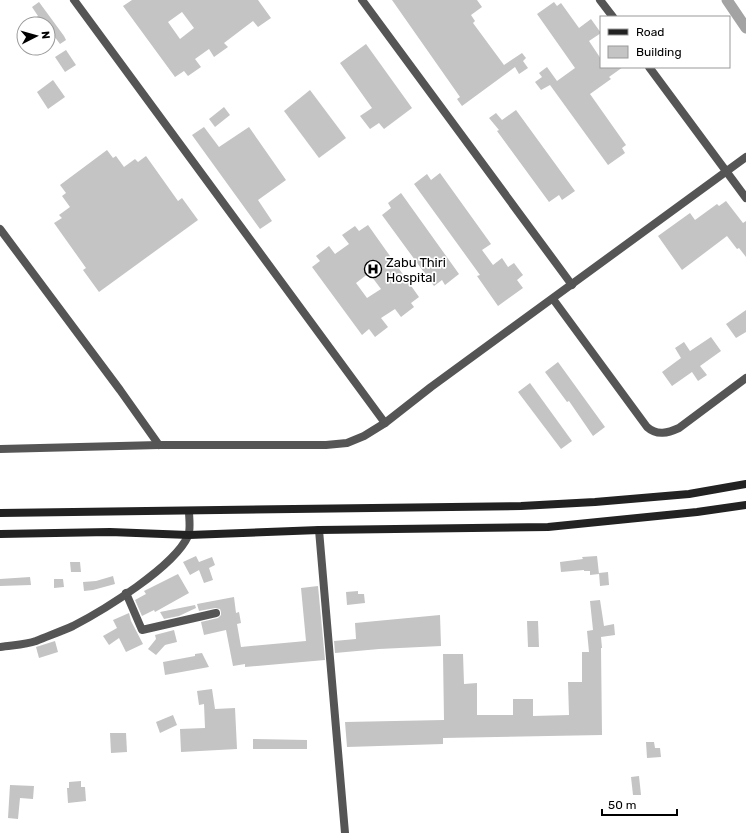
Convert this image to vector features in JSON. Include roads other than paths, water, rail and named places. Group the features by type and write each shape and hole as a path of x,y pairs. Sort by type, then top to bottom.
{"main road":[{"path":"0,513 521,506 595,502 689,494 746,484"},
{"path":"0,534 110,532 189,535 319,530 548,528 697,512 746,505"}],"street":[{"path":"74,0 385,423"},
{"path":"362,0 572,285"},
{"path":"600,0 612,16"},
{"path":"651,68 746,198"},
{"path":"0,449 159,445 326,446 358,440 385,423 431,387 746,157"},
{"path":"0,229 159,445"},
{"path":"553,299 647,427 654,432 662,433 679,428 746,378"},
{"path":"0,647 36,641 72,626 126,593 147,578 167,562 189,535 189,511"},
{"path":"319,530 345,833"},
{"path":"126,593 142,630 216,613"}],"waterway":[{"path":"727,0 746,28"}],"place":[{"name":"Zabu Thiri Hospital","path":"373,269"}]}
